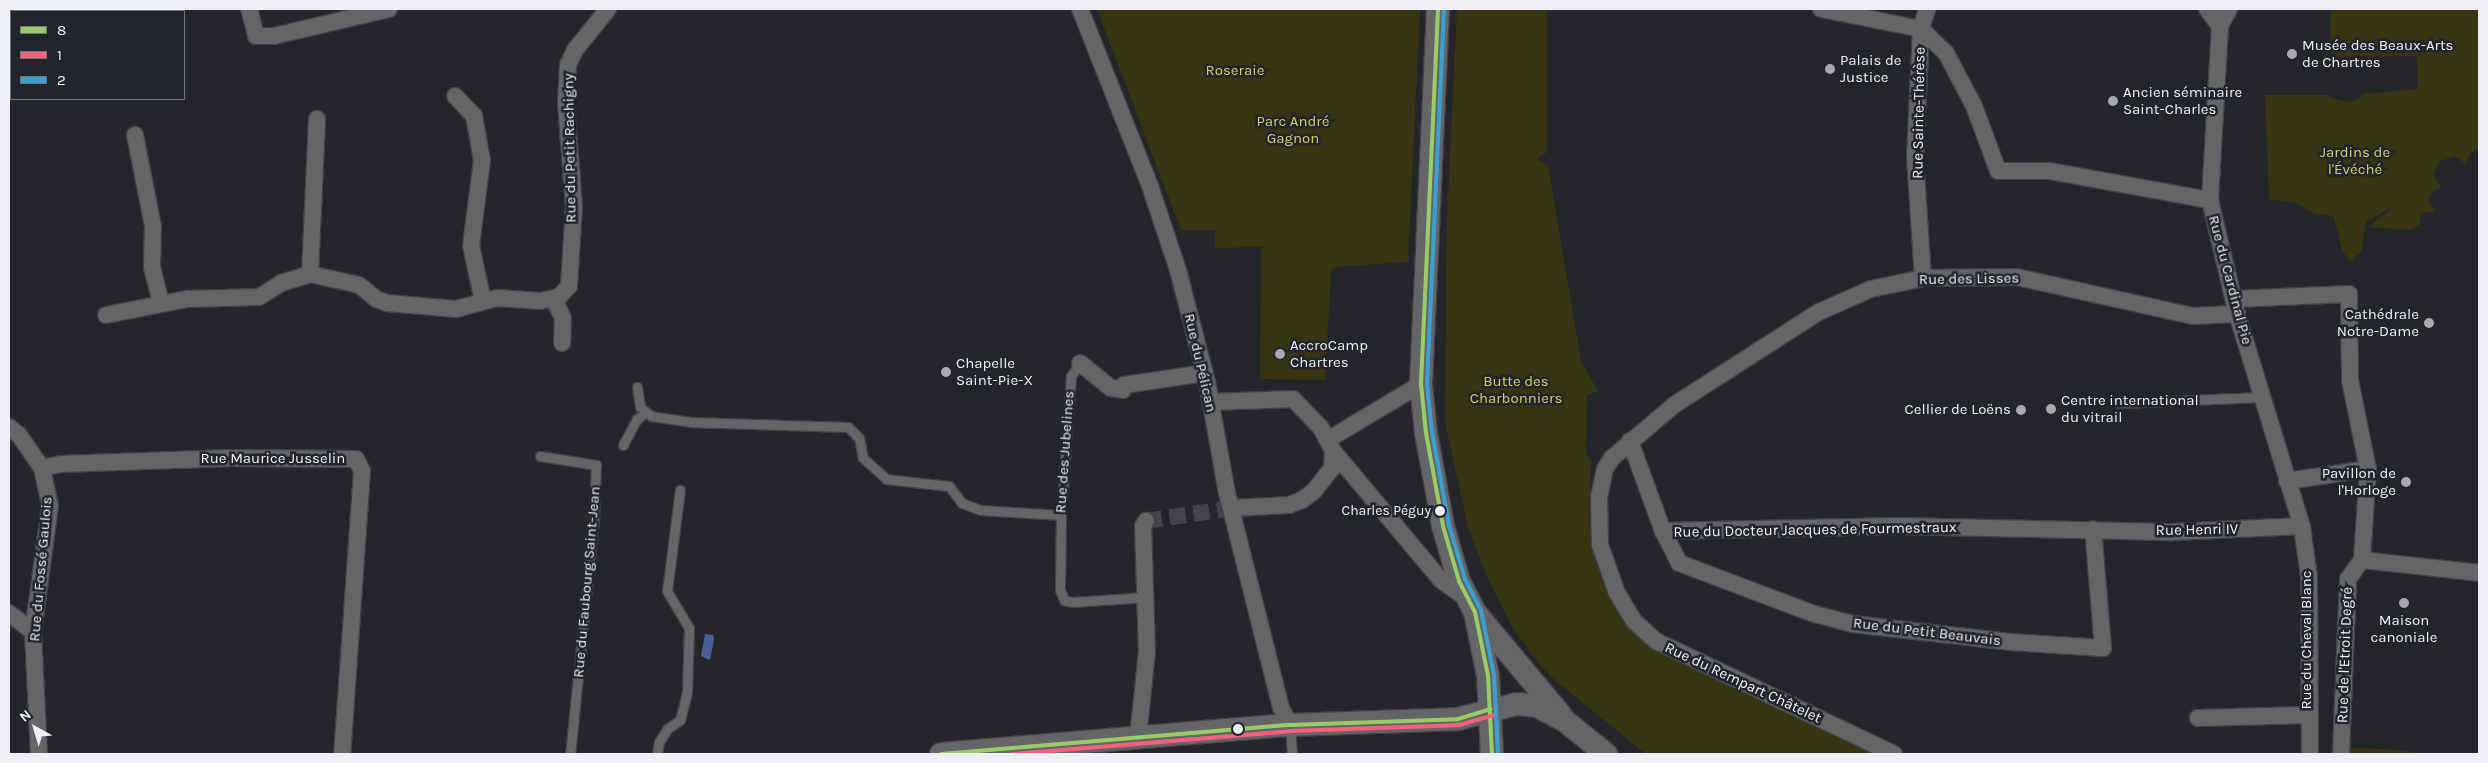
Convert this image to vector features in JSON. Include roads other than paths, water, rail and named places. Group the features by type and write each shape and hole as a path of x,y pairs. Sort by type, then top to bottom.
{"main road":[{"path":"1438,9 1421,384 1426,433 1443,526 1471,606 1488,676 1492,754"},
{"path":"1471,606 1565,721"},
{"path":"941,754 1290,726 1458,719 1507,705 1537,706 1565,721 1606,754"}],"street":[{"path":"249,9 256,36 274,36 389,9"},
{"name":"Rue du Petit Rachigny","path":"556,298 568,286 574,207 566,102 568,65 575,50 608,9"},
{"name":"Rue du Pélican","path":"1080,9 1150,186 1178,270 1205,373 1232,508 1281,708 1290,726"},
{"path":"1820,9 1921,29 1946,53 1974,106 1998,171 2050,171 2210,200"},
{"name":"Rue Sainte-Thérèse","path":"1923,278 1915,157 1921,29 1927,9"},
{"path":"2207,9 2220,26 2229,9"},
{"name":"Rue du Cardinal Pie","path":"2220,26 2210,200 2236,306 2302,526"},
{"path":"455,96 474,116 482,160 471,246 483,301"},
{"path":"310,274 316,119"},
{"path":"135,135 153,226 152,267 161,303"},
{"path":"106,316 161,303 259,297 281,283 310,274 359,285 376,299 387,303 456,309 497,298 556,298 563,318 562,343"},
{"name":"Rue des Lisses","path":"1605,469 1630,442 1674,405 1819,312 1871,289 1923,278 2017,277 2193,316 2236,306 2349,294 2350,380 2368,469"},
{"name":"Rue des Jubelines","path":"1080,363 1106,385 1123,390 1124,385 1205,373"},
{"path":"1331,445 1421,384"},
{"path":"1211,402 1292,399 1308,412 1331,445 1441,580 1471,606"},
{"name":"Rue du Fossé Gaulois","path":"9,427 19,435 42,468 50,506 33,632 39,754"},
{"name":"Rue du Docteur Jacques de Fourmestraux","path":"1630,442 1654,515 1662,531 1899,526 2093,529"},
{"path":"1232,508 1289,505 1302,500 1314,492 1332,468 1331,445"},
{"name":"Rue Maurice Jusselin","path":"42,468 61,464 231,458 356,459 362,472 342,754"},
{"name":"Rue du Rempart Châtelet","path":"1605,469 1599,497 1600,545 1617,593 1634,621 1656,641 1894,754"},
{"path":"2287,481 2368,469 2362,560 2479,574"},
{"path":"1138,737 1145,695 1146,597 1143,526 1146,521"},
{"name":"Rue Henri IV","path":"2093,529 2172,532 2302,526"},
{"name":"Rue du Cheval Blanc","path":"2302,526 2309,577 2307,715 2310,754"},
{"name":"Rue du Petit Beauvais","path":"1662,531 1679,563 1811,613 1853,624 2010,642 2103,648 2093,529"},
{"name":"Rue de l'Etroit Degré","path":"2341,754 2348,579 2362,560"},
{"path":"9,613 33,632"},
{"path":"2198,718 2307,715"}],"lane":[{"name":"Rue des Jubelines","path":"1080,363 1071,376 1061,515 1060,590 1064,600 1073,602 1146,597"},
{"path":"637,387 640,407 645,413 691,422 848,427 859,438 863,458 886,479 949,486 962,503 980,510 1061,515"},
{"path":"2119,403 2262,397"},
{"path":"623,445 637,419 645,413"},
{"name":"Rue du Faubourg Saint-Jean","path":"540,456 596,465 594,519 570,754"},
{"path":"657,754 659,742 667,729 680,720 687,692 690,628 667,591 680,490"},
{"path":"1290,726 1292,754"}],"water":[{"path":"705,634 713,635 714,639 710,660 701,656"}],"tunnel":[{"path":"1146,521 1232,508"}],"place":[{"name":"Musée des Beaux-Arts de Chartres","path":"2292,54"},
{"name":"Palais de Justice","path":"1830,69"},
{"name":"Ancien séminaire Saint-Charles","path":"2113,101"},
{"name":"Cathédrale Notre-Dame","path":"2429,323"},
{"name":"AccroCamp Chartres","path":"1280,354"},
{"name":"Chapelle Saint-Pie-X","path":"946,372"},
{"name":"Centre international du vitrail","path":"2051,409"},
{"name":"Cellier de Loëns","path":"2021,410"},
{"name":"Pavillon de l'Horloge","path":"2406,482"},
{"name":"Charles Péguy","path":"1440,511"},
{"name":"Maison canoniale","path":"2404,603"}],"park label":[{"name":"Roseraie","path":"1235,71"},
{"name":"Parc André Gagnon","path":"1293,130"},
{"name":"Jardins de l'Évéché","path":"2355,160"},
{"name":"Butte des Charbonniers","path":"1516,390"}]}
